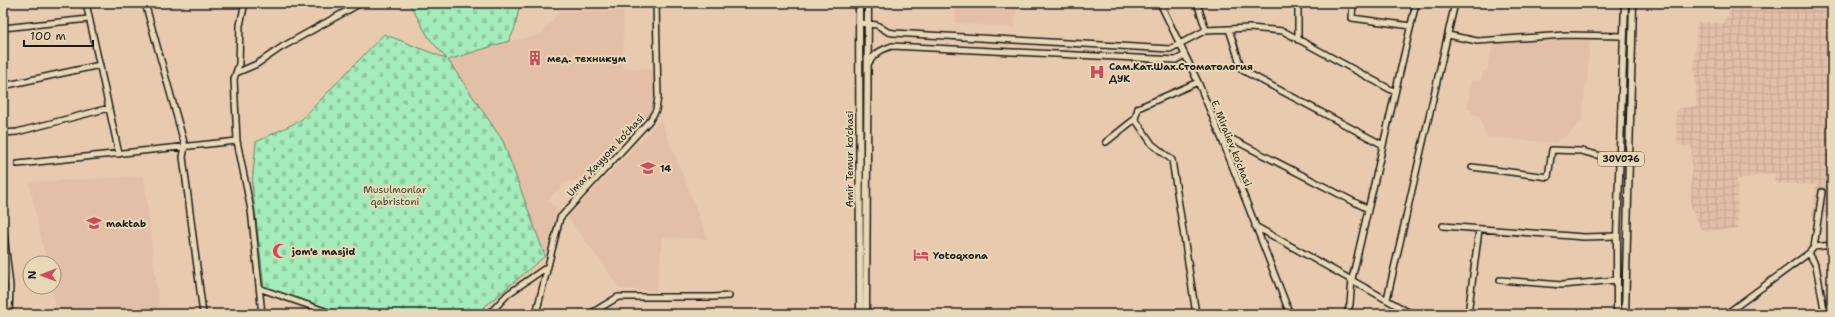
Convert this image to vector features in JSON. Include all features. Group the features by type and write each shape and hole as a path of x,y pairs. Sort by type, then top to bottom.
{"main road":[{"name":"Amir Temur ko'chasi","path":"859,3 863,272 866,314"},
{"name":"Amir Temur ko'chasi","path":"860,314 863,272 868,3"},
{"name":"30V076","path":"1617,314 1617,236 1621,161 1625,3"},
{"name":"30V076","path":"1625,314 1633,3"}],"street":[{"path":"86,3 119,154"},
{"path":"145,3 185,146 183,156 203,314"},
{"path":"245,3 240,25 239,64 234,79 237,141 252,210 261,289 262,314"},
{"path":"236,73 257,64 282,47 361,3"},
{"name":"Umar Xayyom ko‘chasi","path":"536,314 560,218 650,120 656,110 658,97 656,3"},
{"name":"E. Miraliev ko'chasi","path":"1160,3 1198,82 1221,137 1290,314"},
{"path":"1197,3 1206,30"},
{"path":"1298,3 1298,40"},
{"path":"1354,3 1352,18 1410,26"},
{"path":"1347,314 1350,304 1352,280 1416,3"},
{"path":"1386,299 1455,3"},
{"path":"3,28 89,19"},
{"path":"859,23 877,25 888,32 894,33 1170,48 1206,30 1250,28 1283,32 1395,92"},
{"path":"1229,29 1242,70 1383,145"},
{"path":"1448,35 1477,41 1566,35 1624,36"},
{"path":"868,64 873,56 882,49 892,46 1176,60 1185,56"},
{"path":"3,86 100,65"},
{"path":"1106,142 1135,119 1138,108 1198,82"},
{"path":"3,134 17,132 109,108"},
{"path":"1135,119 1152,144 1172,160 1196,314"},
{"path":"1221,137 1232,139 1368,209"},
{"path":"18,164 237,141"},
{"path":"1472,167 1548,177 1552,150 1580,151 1621,161"},
{"path":"1726,314 1809,253 1814,247 1822,192"},
{"path":"3,224 10,286 10,314"},
{"path":"1255,226 1412,314"},
{"path":"1443,226 1584,237 1617,236"},
{"path":"1468,314 1479,230"},
{"path":"1814,247 1832,245"},
{"path":"1809,253 1816,266 1825,314"},
{"path":"489,314 508,294 547,267"},
{"path":"1500,280 1562,285 1617,280"},
{"path":"261,289 334,314"},
{"path":"590,314 618,297 728,296"}],"shaded area":[{"path":"955,3 1017,3 1014,28 955,23"},
{"path":"1736,3 1832,3 1832,194 1829,198 1827,217 1812,216 1816,185 1774,183 1774,173 1737,179 1738,229 1702,231 1691,208 1692,147 1677,145 1676,109 1697,106 1694,66 1697,22 1723,23"},
{"path":"560,11 624,11 622,68 654,68 654,106 646,117 585,181 568,181 547,200 557,208 545,256 503,141 448,60 509,41 540,35"},
{"path":"1590,39 1587,83 1585,87 1582,121 1568,135 1555,143 1486,137 1479,116 1471,114 1470,110 1467,109 1471,80 1481,81 1483,71 1487,71 1493,43 1530,40"},
{"name":"14","path":"661,120 708,239 663,237 656,291 620,289 568,217"},
{"name":"maktab","path":"144,176 160,314 57,314 53,295 62,295 62,255 44,255 29,182"}],"green space":[{"name":"Musulmonlar qabristoni","path":"409,3 520,3 515,28 509,41 448,60 503,141 545,256 476,314 345,314 264,288 252,184 256,142 301,120 384,34 447,59 429,38"}],"place":[{"name":"мед. техникум","path":"535,58"},
{"name":"Сам.Кат.Шах.Стоматология ДУК","path":"1097,72"},
{"name":"14","path":"648,168"},
{"name":"maktab","path":"94,223"},
{"name":"jom'e masjid","path":"280,251"},
{"name":"Yotoqxona","path":"921,255"}]}
